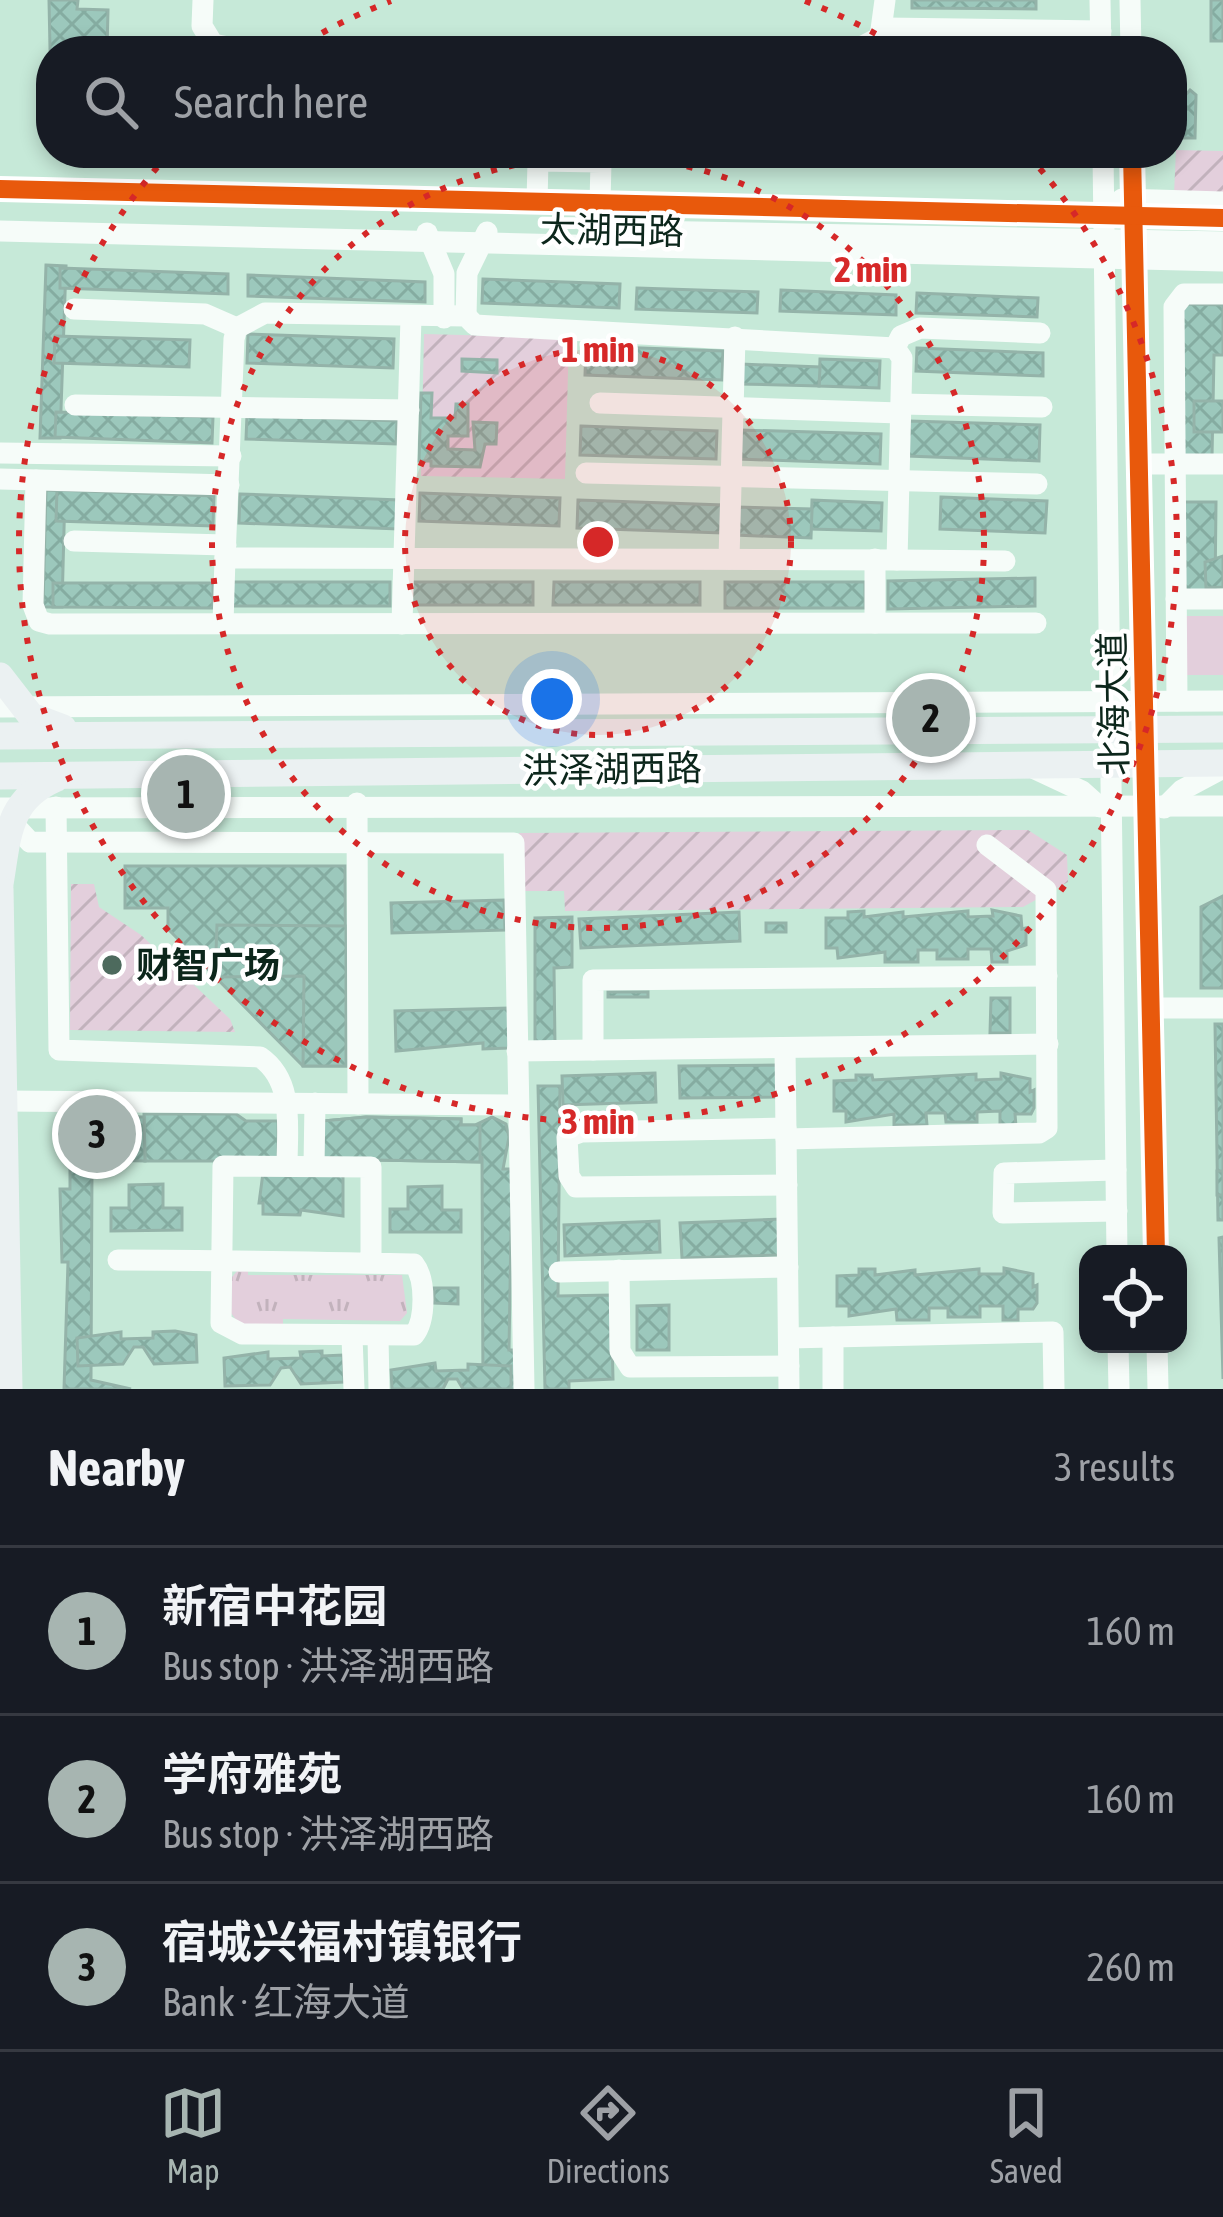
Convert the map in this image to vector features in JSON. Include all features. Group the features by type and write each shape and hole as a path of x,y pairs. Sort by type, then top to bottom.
{"main road":[{"path":"0,676 10,707 46,724 110,735 114,741 110,757 122,775"},
{"name":"洪泽湖西路","path":"0,736 1068,730 1108,704 1158,708 1218,729"},
{"path":"982,730 998,750 987,765"},
{"name":"洪泽湖西路","path":"0,776 1223,765"},
{"path":"9,1389 0,886 6,811 35,788 63,775"}],"street":[{"path":"203,0 202,26 208,36"},
{"path":"878,36 884,28 885,0"},
{"path":"1100,0 1101,36"},
{"path":"1130,0 1131,36"},
{"path":"884,28 1018,36"},
{"path":"537,202 538,168"},
{"path":"600,203 601,168"},
{"name":"北海大道","path":"1103,168 1117,1245"},
{"name":"北海大道","path":"1132,168 1145,672 1158,708 1147,763 1156,806 1149,841 1156,1245"},
{"name":"太湖西路","path":"0,189 537,202 1133,207"},
{"path":"1133,207 1223,202"},
{"path":"1133,207 1223,218"},
{"name":"太湖西路","path":"0,220 1218,254"},
{"path":"0,231 428,234 455,317"},
{"path":"455,317 467,273 485,235"},
{"path":"1134,249 1184,260 1218,254 1216,294 1184,294"},
{"path":"1184,260 1184,294 1174,307 1176,599 1158,708 1223,701"},
{"path":"74,309 205,314 237,328"},
{"path":"237,328 265,314 455,317 475,325 895,348"},
{"path":"403,624 411,317"},
{"path":"224,624 237,328"},
{"path":"895,348 901,336 920,328 1040,333"},
{"path":"729,559 735,337"},
{"path":"875,623 899,480 902,358 895,348"},
{"path":"600,403 733,408 1042,407"},
{"path":"75,405 410,410"},
{"path":"0,453 231,456"},
{"path":"1140,464 1223,464"},
{"path":"586,473 1037,484"},
{"path":"0,479 229,485"},
{"path":"36,480 33,605 39,621 1036,623"},
{"path":"74,541 406,558 1005,561"},
{"path":"1176,599 1223,599"},
{"path":"1109,605 1143,603"},
{"path":"10,707 1108,704"},
{"path":"1023,765 1062,780 1108,814"},
{"path":"1156,806 1223,765"},
{"path":"6,811 357,803 1108,814 1156,806 1223,806"},
{"path":"357,803 358,1104"},
{"path":"56,808 59,1050 260,1057 280,1076 287,1103 286,1166"},
{"path":"6,811 30,842 514,843 524,1389"},
{"path":"787,1185 576,1187 569,1176 568,1137 581,1132 1003,1134 1047,1128 1046,890 987,845"},
{"path":"1113,909 1131,894 1150,908"},
{"path":"593,1050 593,980 1047,976"},
{"path":"1152,1008 1223,1008"},
{"path":"517,1052 1048,1044"},
{"path":"619,1270 620,1351 630,1367 789,1378 785,1048"},
{"path":"4,1101 518,1105"},
{"path":"314,1166 315,1103"},
{"path":"1003,1134 1003,1214 1117,1211"},
{"path":"118,1260 222,1260 414,1264 421,1273 420,1330 352,1337 225,1330 222,1260 223,1166 371,1166 371,1263"},
{"path":"1004,1173 1116,1170"},
{"path":"559,1272 788,1267"},
{"path":"789,1339 1053,1332 1054,1389"},
{"path":"378,1336 379,1389"},
{"path":"352,1337 354,1389"},
{"path":"833,1337 833,1389"},
{"path":"1118,1353 1119,1389"},
{"path":"1157,1353 1158,1389"}],"green space":[{"path":"1187,150 1223,151 1223,196 1174,194 1175,168 1187,168"},
{"path":"424,334 569,338 565,479 421,476"},
{"path":"1183,616 1223,616 1223,675 1184,675"},
{"path":"1028,830 1067,855 1068,882 1023,907 565,911 564,891 519,891 519,833"},
{"path":"71,884 94,884 99,907 141,935 230,1019 235,1032 70,1030"},
{"path":"238,1270 248,1270 248,1275 402,1275 407,1313 400,1321 283,1319 283,1325 240,1325 231,1313 232,1277"}],"building":[{"path":"49,0 78,0 77,9 108,10 107,36 50,36"},
{"path":"912,0 1036,0 1036,9 912,8"},
{"path":"1211,0 1223,0 1223,41 1211,41"},
{"path":"1190,90 1196,95 1195,138 1187,138"},
{"path":"46,265 66,266 60,438 40,438"},
{"path":"60,268 228,274 228,294 60,288"},
{"path":"248,275 425,282 425,302 248,296"},
{"path":"483,279 620,284 619,308 482,303"},
{"path":"637,288 758,292 757,313 636,309"},
{"path":"781,290 896,295 896,315 780,311"},
{"path":"917,293 1038,298 1037,317 916,313"},
{"path":"1187,304 1223,305 1223,355 1214,355 1212,457 1180,457 1179,316"},
{"path":"248,334 394,339 393,368 247,363"},
{"path":"55,336 190,340 189,367 54,363"},
{"path":"586,346 723,351 722,380 585,375"},
{"path":"917,348 1043,353 1043,376 916,371"},
{"path":"462,359 497,360 497,373 462,371"},
{"path":"820,359 880,361 879,388 819,386"},
{"path":"740,364 820,367 819,386 740,384"},
{"path":"421,393 432,393 431,418 455,418 456,404 468,404 468,436 448,436 448,449 475,450 473,422 497,423 496,444 485,444 480,467 431,466 431,461 419,461"},
{"path":"1194,401 1223,401 1223,432 1194,432"},
{"path":"56,412 213,417 212,443 55,437"},
{"path":"247,415 397,421 396,444 246,439"},
{"path":"909,421 1040,425 1039,461 908,456"},
{"path":"581,426 717,431 716,459 580,455"},
{"path":"740,430 881,434 880,464 739,459"},
{"path":"46,490 65,491 62,607 43,607"},
{"path":"57,490 214,496 213,526 56,521"},
{"path":"420,493 560,498 559,526 419,521"},
{"path":"240,494 399,500 398,529 239,523"},
{"path":"941,497 1047,501 1045,533 940,529"},
{"path":"578,500 723,505 722,533 577,528"},
{"path":"812,500 882,503 881,531 811,529"},
{"path":"1181,502 1216,502 1215,593 1180,593"},
{"path":"736,507 812,509 811,538 735,535"},
{"path":"1223,556 1223,587 1206,588 1205,562"},
{"path":"1035,578 1035,606 888,609 888,581"},
{"path":"232,582 390,582 390,606 232,606"},
{"path":"410,582 533,582 533,605 410,605"},
{"path":"554,582 700,582 700,605 553,605"},
{"path":"725,582 865,582 865,608 725,608"},
{"path":"53,583 213,583 213,608 53,607"},
{"path":"125,866 345,866 346,1066 303,1066 168,929 168,908 125,908"},
{"path":"1223,896 1223,988 1201,988 1201,907"},
{"path":"504,900 505,930 392,933 391,903"},
{"path":"992,910 1021,916 1022,929 1026,928 1026,945 1007,951 1007,962 992,962 991,949 968,949 968,959 937,959 937,950 918,950 918,962 885,962 885,952 838,958 837,948 826,948 826,918 848,918 848,912 864,911 864,917 903,912 903,917 968,911 968,917 993,916"},
{"path":"739,912 740,941 581,948 579,919"},
{"path":"572,917 572,967 554,968 555,1045 535,1046 535,918"},
{"path":"766,923 786,923 786,932 766,932"},
{"path":"217,925 346,926 346,1066 303,1066 304,976 215,977"},
{"path":"608,992 648,992 648,997 608,997"},
{"path":"991,998 1010,998 1010,1033 990,1033"},
{"path":"509,1008 510,1048 483,1049 483,1043 396,1051 395,1011"},
{"path":"1215,1024 1223,1024 1223,1220 1218,1220"},
{"path":"778,1065 779,1097 680,1098 679,1066"},
{"path":"655,1073 656,1102 563,1105 562,1076"},
{"path":"1001,1073 1030,1079 1030,1092 1034,1090 1031,1114 1015,1114 1016,1126 1000,1126 1000,1111 977,1112 977,1122 946,1122 945,1113 926,1113 927,1125 894,1125 894,1114 846,1122 846,1111 834,1111 834,1081 856,1080 856,1075 872,1075 873,1080 976,1074 976,1080 1001,1079"},
{"path":"538,1086 560,1086 558,1296 611,1295 613,1379 569,1381 569,1389 545,1389"},
{"path":"144,1114 236,1114 246,1121 278,1121 278,1161 145,1161"},
{"path":"76,1116 144,1117 145,1161 95,1160 92,1168 91,1380 131,1389 64,1389 68,1262 62,1262 60,1189 70,1189 70,1144 64,1133"},
{"path":"492,1117 506,1124 509,1137 503,1169 512,1169 509,1350 517,1350 517,1389 483,1389 482,1156 480,1162 322,1159 322,1121 461,1119 461,1125 475,1125"},
{"path":"461,1119 461,1125 480,1125 480,1162 322,1159 322,1121"},
{"path":"1217,1171 1223,1171 1223,1195 1217,1195"},
{"path":"263,1173 343,1175 343,1216 301,1210 300,1215 263,1214 263,1203 259,1203"},
{"path":"163,1184 163,1208 182,1208 182,1230 111,1231 111,1208 129,1208 129,1185"},
{"path":"442,1186 442,1210 461,1210 461,1232 390,1232 390,1209 408,1209 408,1187"},
{"path":"781,1219 782,1255 682,1258 680,1223"},
{"path":"659,1221 660,1252 565,1256 564,1225"},
{"path":"1223,1237 1223,1379 1219,1238"},
{"path":"1004,1268 1033,1274 1033,1287 1037,1285 1037,1303 1033,1309 1018,1309 1018,1320 1003,1320 1003,1306 980,1306 980,1317 948,1317 948,1308 929,1308 929,1320 897,1320 896,1309 849,1316 849,1306 837,1306 837,1276 859,1275 859,1269 875,1269 875,1275 915,1270 915,1275 979,1269 979,1274 1004,1274"},
{"path":"434,1288 458,1288 458,1304 434,1303"},
{"path":"669,1305 669,1350 637,1350 637,1306"},
{"path":"121,1332 121,1339 153,1338 153,1332 196,1335 197,1362 154,1364 143,1347 134,1347 123,1364 78,1366 77,1338"},
{"path":"322,1351 322,1356 343,1355 344,1382 301,1384 290,1367 281,1368 270,1385 225,1386 224,1358 268,1352 268,1359 301,1358 300,1352"},
{"path":"435,1363 436,1371 468,1370 468,1364 511,1366 511,1389 463,1389 457,1379 448,1379 443,1389 392,1389 391,1370"}],"cycle path":[{"path":"1132,168 1156,1245"},
{"path":"0,189 1223,218"}],"place":[{"name":"学府雅苑","path":"931,718"},
{"name":"新宿中花园","path":"186,794"},
{"name":"财智广场","path":"112,965"},
{"name":"宿城兴福村镇银行","path":"97,1134"}]}
